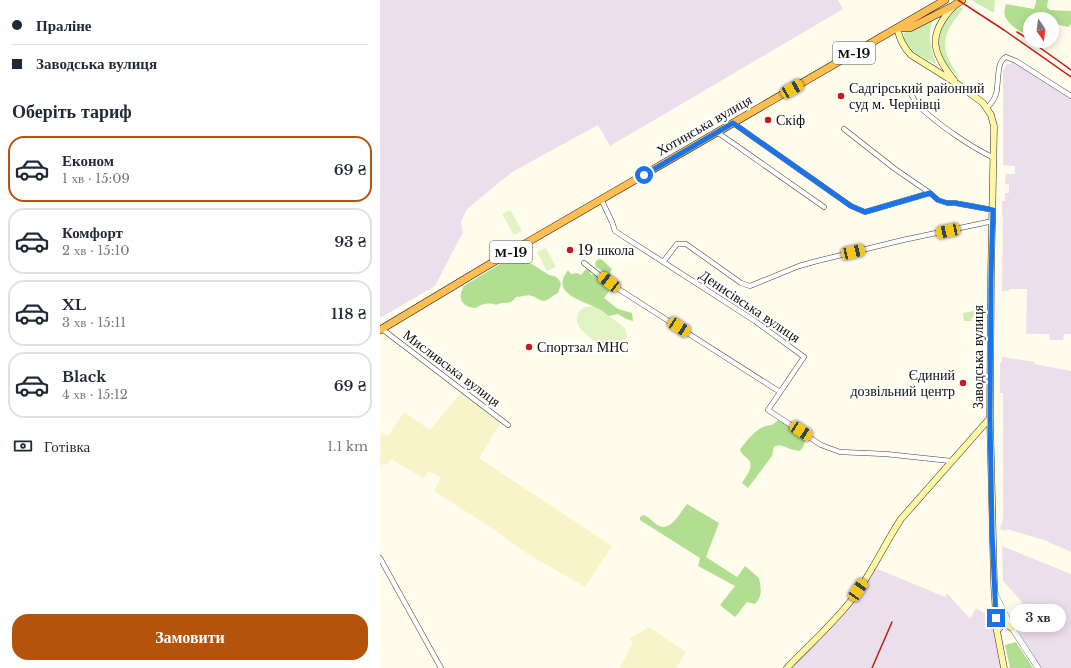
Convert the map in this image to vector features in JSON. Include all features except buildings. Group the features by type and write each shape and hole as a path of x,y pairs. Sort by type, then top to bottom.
{"highway":[{"name":"Хотинська вулиця","path":"381,329 601,199 945,0"},
{"name":"М-19","path":"954,6 962,0"},
{"name":"Хотинська вулиця","path":"897,28 910,28 954,6"}],"main road":[{"path":"954,6 940,25 935,42 940,61 959,85"},
{"path":"897,28 903,45 911,54 959,85 988,108"},
{"name":"Заводська вулиця","path":"988,108 992,115 994,126 990,418 997,631 1004,668"},
{"path":"787,668 846,607 863,583 901,519 990,418"},
{"path":"997,631 1005,624 1012,628"}],"street":[{"path":"988,108 996,94 999,81 1000,62 1002,58 1006,57 1016,61 1071,96"},
{"path":"908,87 910,95 922,109 958,136 994,158"},
{"path":"733,123 858,210 865,212 930,193"},
{"path":"844,129 938,200 947,203 955,203 993,210"},
{"path":"717,132 824,207"},
{"name":"Денисівська вулиця","path":"601,199 615,231 755,321 804,357 768,410 821,445 840,452 886,454 951,461"},
{"path":"663,262 677,244 686,244 741,283 750,286 799,266 817,261 903,240 993,221"},
{"path":"584,263 609,282 780,392"},
{"name":"Мисливська вулиця","path":"381,329 508,425"},
{"path":"380,558 441,668"},
{"path":"995,592 1012,628 1038,668"}],"shaded area":[{"path":"380,0 838,0 843,9 610,146 598,125 512,172 467,209 461,222 463,232 435,286 380,318"},
{"path":"1015,63 1071,97 1071,334 1064,334 1063,340 1050,340 1049,334 1026,334 1027,289 1009,289 1009,291 1002,291 1002,201 1005,201 1005,193 1009,193 1009,184 1005,184 1006,174 1015,174 1015,166 1003,165 1003,70 1007,64"},
{"path":"1002,357 1035,362 1035,364 1071,371 1071,552 1044,540 1007,529 1006,531 1000,529 1003,519 1003,393 1000,393 1000,363 1002,363"},
{"path":"462,391 501,422 479,458 612,546 585,587 528,554 487,525 434,491 441,478 429,471 423,478 391,459 388,464 380,465 381,432 388,436 404,412 430,430"},
{"path":"1002,546 1071,574 1071,668 1042,668 1027,648 1011,616 1022,602 1003,581"},
{"path":"873,567 945,597 947,593 970,619 976,608 995,619 1002,668 788,668 843,612"},
{"path":"649,627 686,652 676,668 620,668 633,642 629,639"}],"green space":[{"path":"971,0 995,0 994,13"},
{"path":"1036,0 1048,0 1047,7 1050,10 1071,11 1071,24 1068,27 1059,25 1059,12 1023,12 1023,33 1009,22 1005,16 1006,4 1034,9"},
{"path":"959,6 963,9 947,33 945,45 949,60 958,74 957,75 942,57 939,49 939,40 945,24"},
{"path":"934,18 930,30 930,41 936,64 920,56 906,44 904,39 904,33"},
{"path":"510,210 522,231 514,235 502,214"},
{"path":"546,248 556,267 547,271 537,252"},
{"path":"516,254 558,279 561,284 558,293 544,301 529,295 516,297 509,303 496,305 486,304 480,305 476,308 464,304 461,294 464,286"},
{"path":"601,259 612,269 610,272 613,280 609,286 610,290 604,298 618,309 632,313 633,321 618,314 608,316 602,311 575,298 563,287 563,280 568,270 571,274 577,273 581,275 586,269 589,270 591,275 601,274 602,271 596,267 595,263 597,260"},
{"path":"591,306 595,307 619,323 625,329 627,335 623,346 610,349 599,344 587,335 578,325 577,320 580,310"},
{"path":"984,309 985,315 972,317 972,321 964,321 963,313"},
{"path":"781,418 810,437 805,441 800,451 781,445 774,447 772,456 748,488 742,483 751,465 740,449 758,430 762,427 772,425"},
{"path":"687,504 719,523 706,557 737,577 745,566 759,578 761,592 758,601 755,604 747,602 735,617 720,605 735,586 698,566 700,558 640,520 640,517 643,515 661,527 665,527 674,522"},
{"path":"1016,642 1033,668 1010,668 1005,645"}],"railway":[{"path":"958,0 1071,77"},
{"path":"1017,32 1023,36"},
{"path":"1040,48 1071,70"},
{"path":"872,668 892,622"}],"place":[{"name":"Садгірський районний суд м. Чернівці","path":"841,96"},
{"name":"Скіф","path":"768,120"},
{"name":"19 школа","path":"570,250"},
{"name":"Спортзал МНС","path":"529,347"},
{"name":"Єдиний дозвільний центр","path":"963,383"}],"route":[{"path":"644,175 733,123 858,210 865,212 930,193 938,200 947,203 980,206 993,210 990,418 992,450 992,532 996,618"}]}
